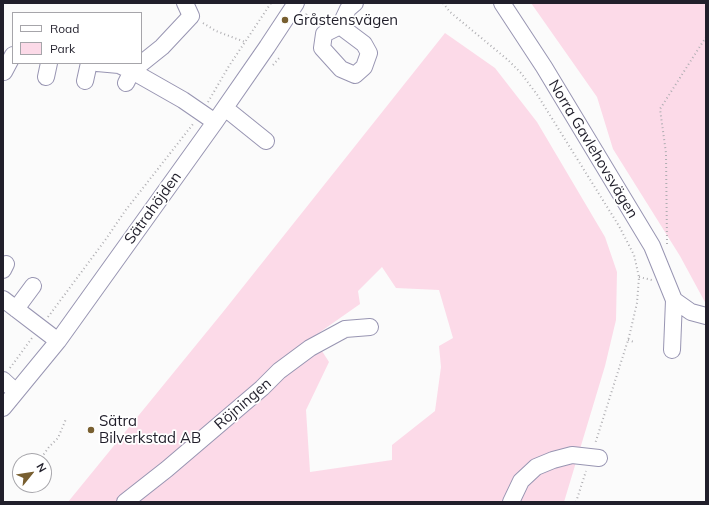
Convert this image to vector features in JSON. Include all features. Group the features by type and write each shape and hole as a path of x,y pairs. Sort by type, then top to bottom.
{"street":[{"name":"Sätrahöjden","path":"3,408 58,340 225,108 296,3"},
{"path":"340,26 348,9 355,3"},
{"name":"Norra Gavlehovsvägen","path":"502,3 544,67 652,246 674,300 672,350"},
{"path":"129,77 165,50 188,9"},
{"path":"4,72 12,57"},
{"path":"85,81 89,64"},
{"path":"108,64 118,65 129,77 162,96 202,113 215,122"},
{"path":"225,108 266,141"},
{"path":"33,286 7,305 58,340"},
{"path":"674,300 691,312 706,316"},
{"name":"Röjningen","path":"125,502 173,464 262,388 279,371 310,348 345,329 370,326"},
{"path":"5,376 16,392"},
{"path":"512,502 521,481 536,467 553,460 572,455 595,457"}],"path":[{"path":"5,376 125,211 202,113 229,66 272,3"},
{"path":"443,3 450,12 521,73 538,96 619,226 634,255 639,278 637,303 595,457 576,502"},
{"path":"188,9 216,31 245,42"},
{"path":"667,244 666,153 660,109 706,37"},
{"path":"269,69 280,57"},
{"path":"628,340 634,342"},
{"path":"45,453 58,438 66,419"}],"green space":[{"path":"531,3 706,3 706,304 680,256 613,149 597,97"},
{"path":"445,33 495,68 537,122 605,237 617,272 616,320 605,366 564,502 68,502 223,312","holes":["382,267 396,288 439,290 453,338 439,346 441,367 435,411 392,445 392,460 310,472 306,410 329,362 313,337 360,304 358,291"]}],"place":[{"name":"Gråstensvägen","path":"285,20"},
{"name":"Sätra Bilverkstad AB","path":"91,430"}]}
